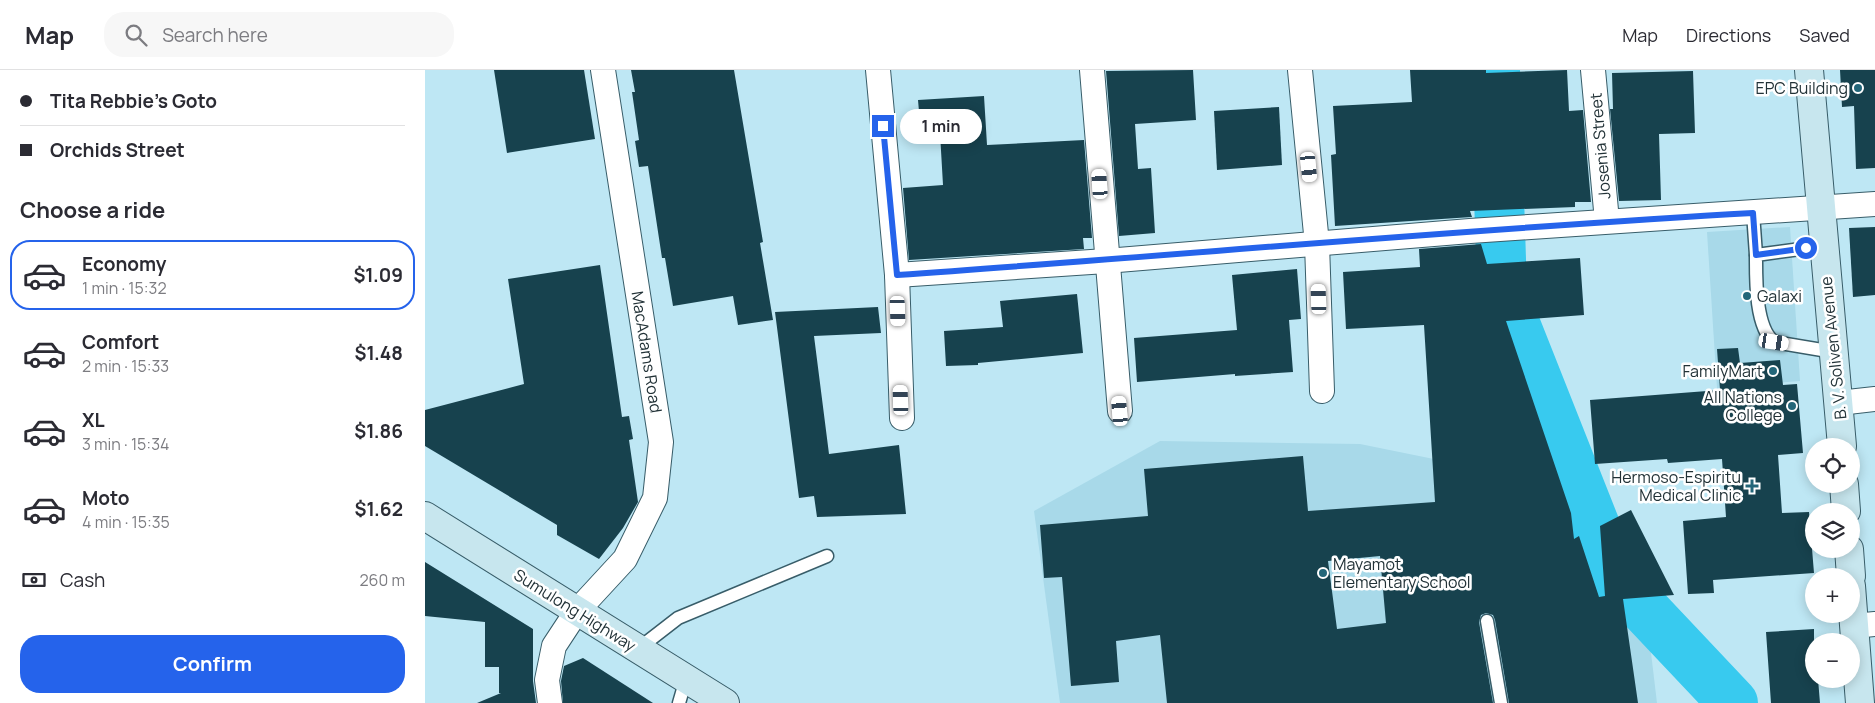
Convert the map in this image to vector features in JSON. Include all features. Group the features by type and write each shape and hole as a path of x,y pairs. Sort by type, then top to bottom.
{"main road":[{"name":"B. V. Soliven Avenue","path":"1809,70 1823,246 1841,438"},
{"name":"Sumulong Highway","path":"425,516 638,649 682,691 725,703"},
{"path":"1860,613 1864,625 1860,703"}],"street":[{"name":"MacAdams Road","path":"549,703 547,680 554,646 577,611 625,560 655,498 661,442 603,70"},
{"path":"878,70 897,275 902,418"},
{"path":"1092,70 1106,261 1120,411"},
{"path":"1300,70 1317,244 1322,391"},
{"name":"Josenia Street","path":"1593,70 1607,221"},
{"path":"897,275 1106,261 1518,227 1875,204"},
{"path":"1839,402 1875,399"}],"lane":[{"path":"1753,213 1760,315 1766,336 1774,342 1834,352"},
{"path":"1756,255 1823,246"},
{"path":"638,649 677,618 827,556"},
{"path":"1487,621 1501,703"}],"shaded area":[{"path":"1790,227 1800,381 1717,388 1707,232"},
{"name":"Mayamot Elementary School","path":"1160,441 1360,444 1532,479 1649,636 1657,703 1060,703 1034,511"}],"building":[{"path":"494,70 584,70 595,139 507,153"},
{"path":"631,70 734,70 763,242 760,243 773,320 738,325 733,296 673,306 665,258 662,258 648,166 639,167 635,141 639,140 632,92 635,92"},
{"path":"1193,70 1196,120 1135,124 1138,169 1151,168 1155,233 1119,236 1106,71"},
{"path":"1410,70 1486,70 1486,73 1567,70 1569,111 1583,110 1591,202 1575,202 1575,207 1470,211 1472,217 1335,226 1331,155 1336,154 1333,106 1412,102"},
{"path":"1840,70 1875,70 1875,168 1856,169 1854,106 1842,107"},
{"path":"1693,71 1695,133 1659,134 1661,200 1619,201 1610,109 1613,109 1612,73"},
{"path":"984,96 987,145 1084,140 1092,238 1083,238 1084,249 909,260 903,188 943,185 940,133 921,134 918,100"},
{"path":"1279,107 1282,165 1217,170 1214,111"},
{"path":"1875,227 1875,295 1853,297 1849,228"},
{"name":"Mayamot Elementary School","path":"1481,244 1487,264 1580,258 1584,315 1506,321 1571,513 1574,539 1579,536 1599,597 1605,596 1600,526 1631,510 1674,595 1623,599 1638,703 1509,703 1495,620 1493,615 1486,613 1481,615 1479,622 1493,703 1167,703 1160,635 1116,641 1119,682 1071,686 1062,577 1044,578 1040,525 1148,516 1144,469 1303,456 1308,511 1435,502 1424,325 1346,329 1343,272 1420,267 1419,249","holes":["1380,556 1386,623 1337,629 1328,561"]},
{"path":"600,265 622,417 629,416 633,439 629,440 638,502 623,528 599,559 557,535 557,525 425,446 425,410 524,384 508,279"},
{"path":"1297,269 1301,319 1289,320 1293,372 1235,376 1235,374 1137,382 1134,338 1237,330 1232,275"},
{"path":"1077,294 1083,353 978,363 978,365 946,366 944,331 1003,327 1000,301"},
{"path":"878,307 881,333 814,336 829,454 899,445 906,514 817,517 814,496 799,498 775,312"},
{"path":"1738,348 1740,363 1780,360 1783,385 1797,384 1803,453 1778,455 1782,513 1805,512 1805,558 1813,558 1814,568 1805,568 1805,574 1713,580 1714,593 1688,594 1683,521 1726,517 1722,459 1668,463 1667,459 1595,464 1590,400 1720,390 1717,349"},
{"path":"425,562 533,629 533,681 536,703 477,703 501,693 499,693 499,667 485,667 485,622 425,616"},
{"path":"1814,629 1814,633 1805,633 1805,688 1819,688 1820,703 1771,703 1766,632"},
{"path":"583,658 653,703 563,703 561,681 564,666"}],"waterway":[{"path":"1495,70 1502,291 1616,579 1733,703"}],"place":[{"name":"EPC Building","path":"1858,88"},
{"name":"Galaxi","path":"1747,296"},
{"name":"FamilyMart","path":"1773,371"},
{"name":"All Nations College","path":"1792,406"},
{"name":"Hermoso-Espiritu Medical Clinic","path":"1752,486"},
{"name":"Mayamot Elementary School","path":"1323,573"}],"route":[{"path":"883,126 897,275 1106,261 1607,221 1753,213 1756,255 1806,248"}]}
